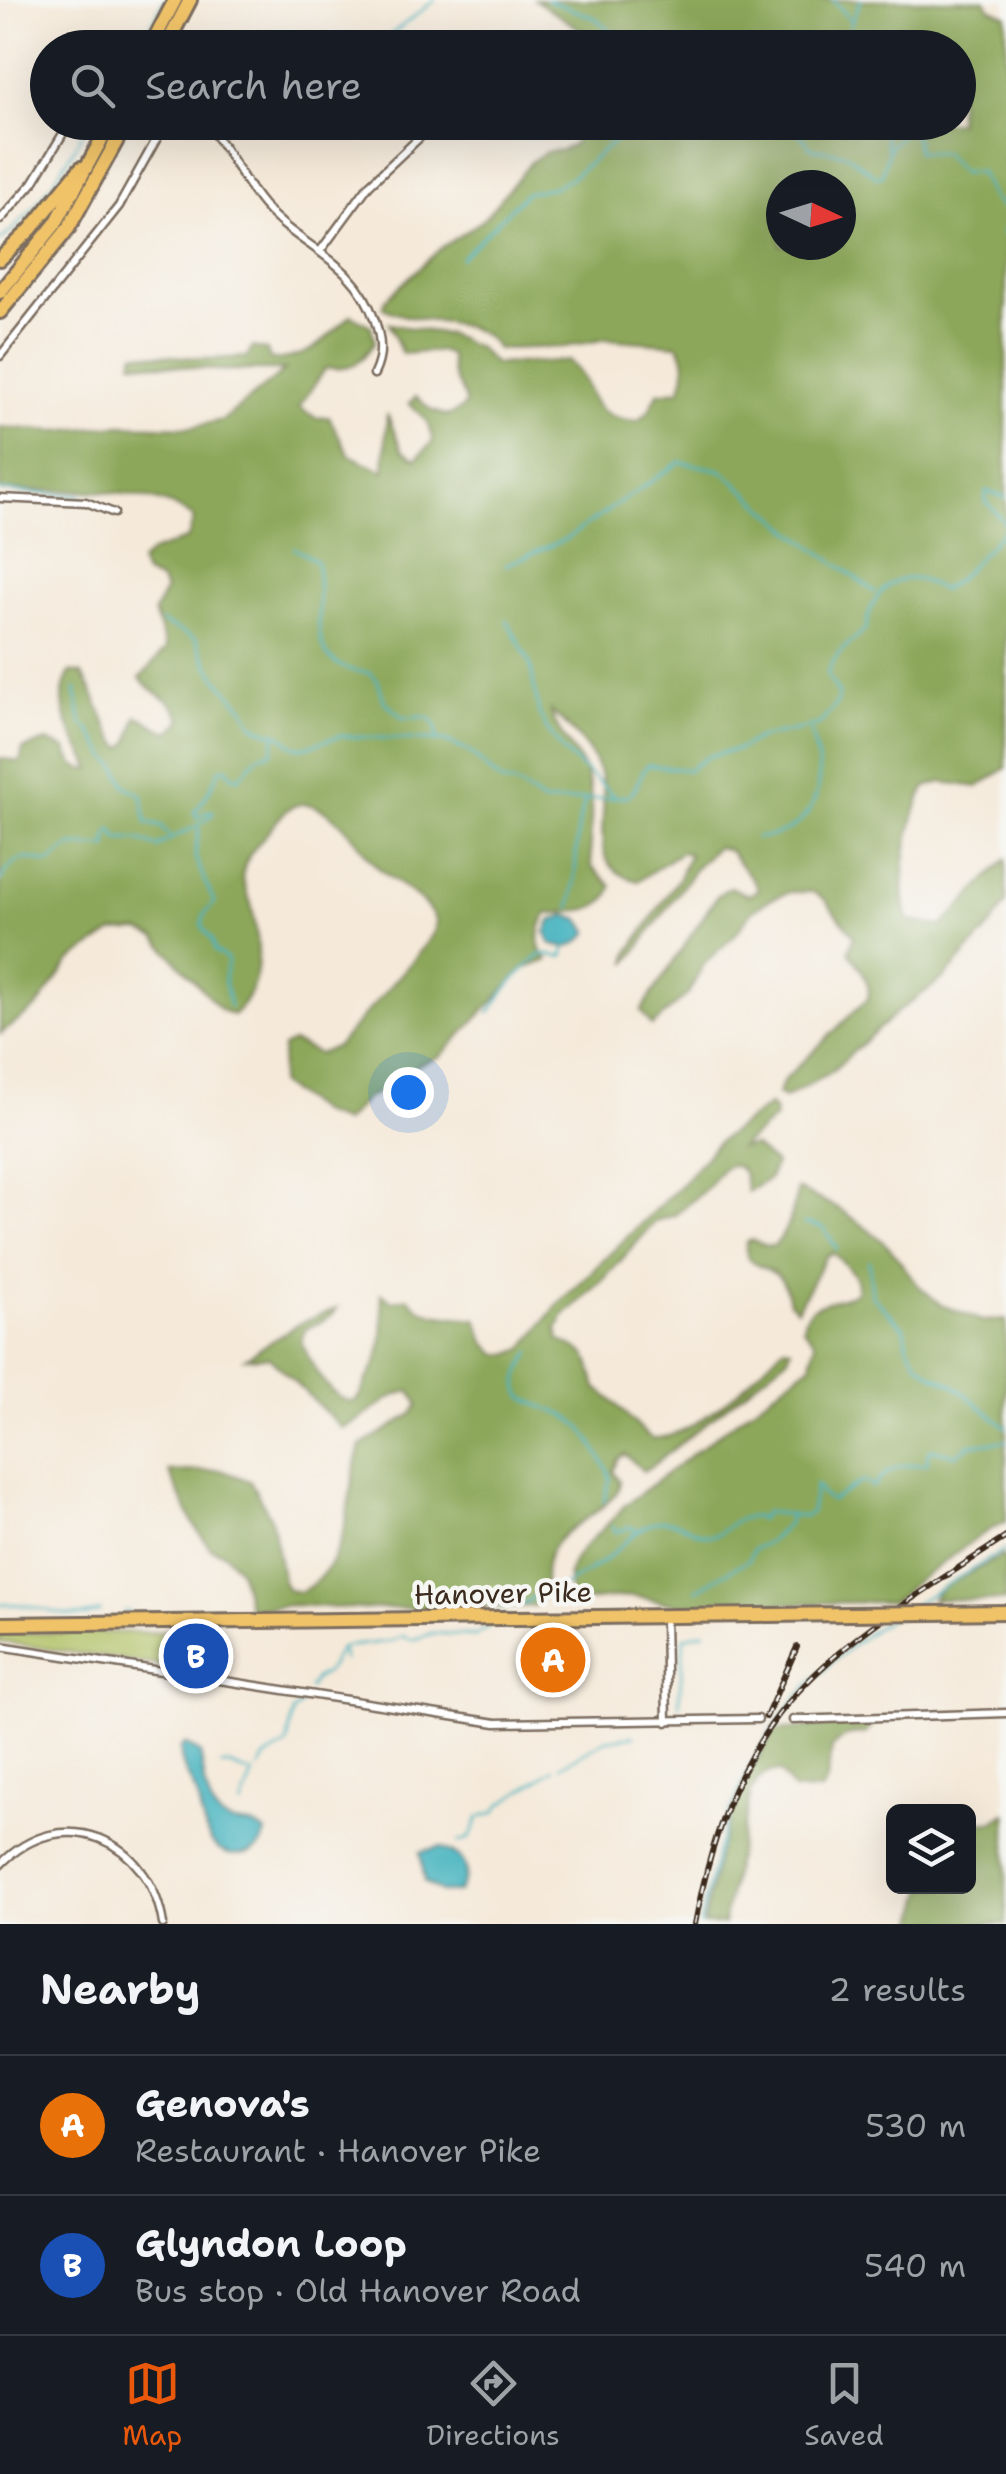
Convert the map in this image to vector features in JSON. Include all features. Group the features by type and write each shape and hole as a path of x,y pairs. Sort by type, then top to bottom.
{"highway":[{"path":"159,30 175,0"},
{"path":"175,30 190,0"},
{"path":"0,259 61,194 98,140"},
{"path":"0,292 56,223 100,140"},
{"path":"0,312 68,230 117,140"},
{"name":"Hanover Pike","path":"0,1624 1006,1612"}],"street":[{"path":"0,220 47,162 60,140"},
{"path":"0,356 120,206 156,140"},
{"path":"217,140 263,205 356,283 373,313 381,345 374,374"},
{"path":"320,250 369,185 417,140"},
{"path":"0,498 86,502 114,513"},
{"path":"665,1616 667,1722"},
{"path":"0,1646 472,1721 532,1724 758,1718"},
{"path":"792,1720 1006,1712"},
{"path":"0,1866 24,1846 44,1838 74,1834 100,1839 128,1854 142,1868 156,1890 164,1924"}],"green space":[{"path":"535,0 985,0 990,8 1006,15 1006,768 978,787 942,782 926,787 910,834 904,892 909,921 942,926 1006,859 1006,903 991,926 945,977 896,1013 831,1072 785,1098 778,1094 784,1080 868,998 866,979 849,951 854,936 824,899 813,892 790,892 769,900 752,911 735,935 704,964 688,994 652,1026 641,1011 717,896 730,887 748,895 758,890 729,850 717,847 698,865 627,964 629,952 679,878 689,854 681,852 638,881 619,873 608,862 603,849 604,800 597,766 583,743 551,711 589,784 592,867 612,886 608,895 603,902 586,909 547,914 539,938 548,960 524,969 441,1056 418,1065 406,1078 367,1098 344,1122 322,1114 279,1084 283,1047 293,1042 319,1054 337,1046 416,957 434,932 436,922 423,903 383,872 342,825 309,805 284,812 244,866 243,881 257,937 258,966 250,992 233,1015 221,1010 155,937 140,931 113,932 70,961 37,1007 0,1034 0,758 20,762 23,749 47,741 66,749 78,767 92,769 64,710 65,684 70,672 82,674 122,748 129,743 137,716 170,732 182,720 173,706 140,678 166,649 154,612 165,591 161,581 145,574 140,562 152,552 188,538 194,518 153,499 128,494 0,491 0,427 57,431 120,425 192,427 223,420 285,370 219,370 132,362 135,353 209,359 247,357 252,347 267,350 270,360 284,359 315,347 351,315 371,326 375,342 355,364 326,368 299,407 316,418 329,417 349,455 384,471 387,414 402,450 416,459 433,441 427,421 409,403 416,397 446,416 466,402 453,374 450,355 440,351 402,354 389,324 450,335 477,347 495,364 569,361 598,407 619,418 637,421 648,412 658,393 679,390 685,368 678,345 607,339 564,347 497,349 474,330 382,307 441,248 483,220 532,161 546,152 562,150 576,140 976,140 976,30 581,30"},
{"path":"769,1105 775,1118 740,1148 754,1146 775,1164 769,1179 747,1192 743,1172 738,1167 722,1169 707,1188 675,1215 656,1221 605,1278 563,1317 557,1329 560,1340 587,1358 596,1387 651,1438 667,1436 703,1418 784,1346 791,1348 788,1357 651,1467 643,1471 625,1454 618,1459 613,1472 620,1482 618,1491 556,1543 545,1571 546,1593 534,1606 361,1609 295,1605 249,1609 240,1571 225,1554 210,1548 194,1525 169,1472 221,1470 250,1481 271,1518 283,1581 288,1590 301,1592 331,1563 339,1545 361,1446 412,1414 418,1404 411,1391 401,1393 342,1428 269,1357 245,1358 302,1322 337,1308 332,1316 305,1329 301,1342 329,1387 354,1402 379,1355 381,1294 392,1301 409,1298 431,1313 477,1319 485,1342 497,1354 508,1355 523,1349 559,1303 683,1183 717,1143"},
{"path":"797,1189 838,1208 872,1232 941,1305 982,1321 1006,1320 1006,1522 973,1540 890,1602 682,1605 631,1596 585,1601 571,1595 570,1568 584,1546 624,1506 811,1364 815,1342 803,1328 809,1311 856,1292 854,1276 833,1253 826,1256 797,1309 789,1302 781,1279 748,1257 746,1242 774,1246 779,1241 790,1220"},
{"path":"1003,1555 1006,1601 932,1599 941,1588"},
{"path":"172,1632 184,1654 183,1669 0,1642 0,1633"},
{"path":"873,1725 866,1733 846,1736 832,1748 827,1780 821,1791 793,1790 780,1772 769,1772 759,1780 751,1793 723,1924 703,1924 719,1850 745,1778 775,1731"},
{"path":"1006,1813 1006,1924 915,1924 923,1894 976,1894 976,1822 992,1822"}],"water":[{"path":"566,915 580,920 589,932 576,944 561,947 550,943 546,932 552,920"},
{"path":"185,1744 200,1753 208,1795 217,1813 225,1820 255,1826 266,1833 257,1849 232,1855 208,1837 183,1766 181,1748"},
{"path":"440,1847 464,1864 466,1876 458,1892 441,1892 425,1882 420,1852"}],"waterway":[{"path":"148,30 164,0"},
{"path":"397,30 435,0"},
{"path":"547,0 593,17 609,30"},
{"path":"833,0 852,21"},
{"path":"851,30 861,0"},
{"path":"0,241 50,187 78,140"},
{"path":"461,258 526,193 554,187 573,176 616,140"},
{"path":"805,140 811,148 846,154 877,177 882,175 889,148 896,140"},
{"path":"885,140 887,148"},
{"path":"916,140 917,152 944,153 962,173 979,171 993,199 1006,210"},
{"path":"1006,225 1006,237"},
{"path":"506,565 566,539 680,462 721,470 794,533 875,592"},
{"path":"0,491 81,496"},
{"path":"1006,498 986,491 986,501 1006,524"},
{"path":"161,622 196,639 214,674 253,724 281,735 293,746 303,748 340,736 445,741 470,752 502,782 516,784 544,803 628,796 648,765 688,770 709,756 740,749 758,738 819,725 838,702 839,694 827,675 830,667 866,629 871,609 882,591 898,580 908,579 942,590 959,578 1006,528"},
{"path":"294,548 316,561 320,634 332,660 347,669 370,673 378,681 384,701 403,718 432,720 437,741"},
{"path":"507,620 530,663 539,713 546,728 564,752 614,796"},
{"path":"75,689 82,724 118,769 126,786 142,795 147,823 162,827 169,836"},
{"path":"756,838 785,831 805,816 812,805 819,778 811,731"},
{"path":"0,881 10,866 20,860 49,863 70,846 108,847 112,829 117,839 138,840 158,847 214,812 207,811 198,818 194,812 220,769 226,768 239,778 258,756 272,752 275,737"},
{"path":"570,908 581,812 586,799"},
{"path":"199,828 195,857 214,902 204,915 202,926 215,951 228,960 224,979 230,1006"},
{"path":"489,1013 534,960 542,954 563,957 565,949"},
{"path":"804,1223 823,1227 837,1249"},
{"path":"869,1261 872,1296 905,1329 907,1344 917,1362 954,1385 1006,1427"},
{"path":"531,1352 521,1370 520,1392 535,1404 571,1419 587,1436 608,1471 610,1479 604,1502"},
{"path":"563,1586 604,1561 653,1523 669,1521 714,1535 741,1519 760,1520 765,1512 805,1516 811,1512 816,1485 831,1501 863,1481 873,1487 897,1468 927,1464 931,1449 955,1455 969,1445 1006,1441"},
{"path":"696,1590 748,1560 754,1549 787,1525 790,1516"},
{"path":"613,1526 616,1532 630,1527 637,1530"},
{"path":"906,1609 1006,1549"},
{"path":"501,1609 527,1603 532,1597 536,1599 549,1592"},
{"path":"0,1605 76,1616 100,1611"},
{"path":"124,1611 212,1613"},
{"path":"224,1613 262,1614"},
{"path":"700,1924 724,1829 760,1749 814,1679 891,1618"},
{"path":"309,1688 326,1673 341,1647 393,1641 402,1636 412,1640 433,1633 476,1636 489,1626"},
{"path":"679,1705 684,1637 705,1632"},
{"path":"341,1649 344,1661"},
{"path":"259,1769 266,1757 287,1745 293,1712 304,1701"},
{"path":"561,1766 606,1740 634,1736"},
{"path":"221,1765 249,1773"},
{"path":"458,1842 470,1838 479,1817 496,1812 500,1805 554,1769"},
{"path":"241,1806 253,1773"}],"railway":[{"path":"695,1924 713,1848 736,1785 765,1734 800,1690 840,1651 888,1615 1006,1537"},
{"path":"766,1717 797,1647"}],"place":[{"name":"Glyndon Loop","path":"196,1656"},
{"name":"Genova's","path":"553,1660"}]}
